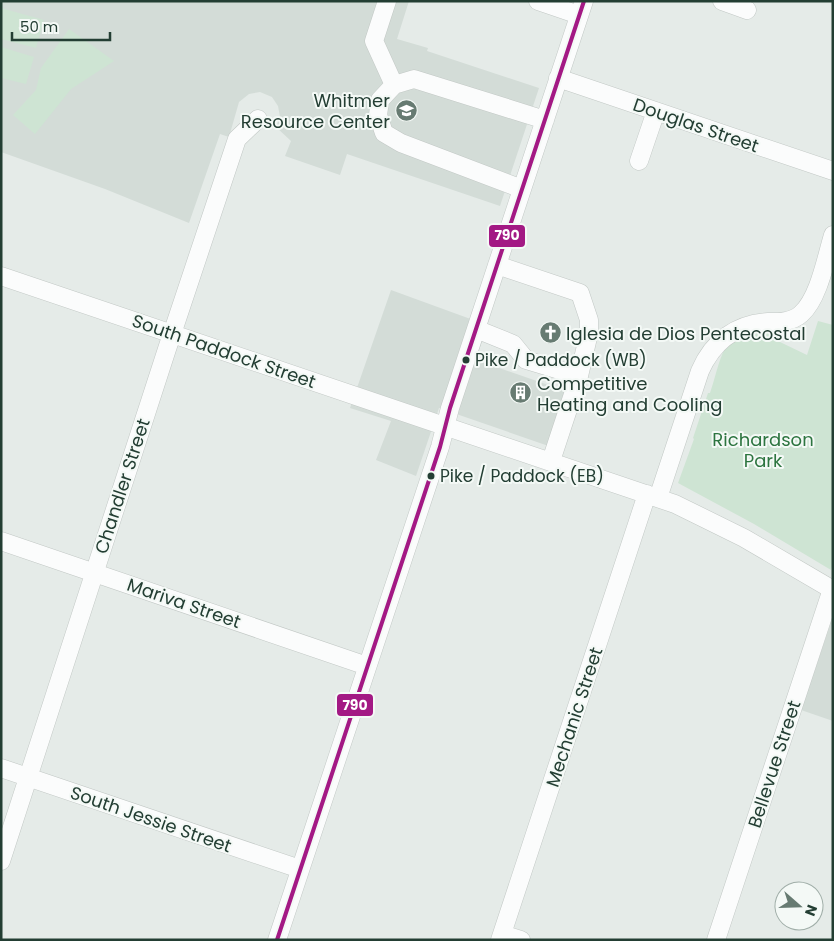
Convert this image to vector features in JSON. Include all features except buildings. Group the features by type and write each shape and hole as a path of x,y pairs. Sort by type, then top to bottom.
{"street":[{"path":"387,1 374,41 394,85"},
{"path":"277,940 581,8 538,1"},
{"path":"722,1 747,10"},
{"name":"Douglas Street","path":"558,78 833,171"},
{"path":"522,189 401,143 384,133 378,115 380,100 394,85 414,79 545,120"},
{"path":"639,161 656,111"},
{"name":"Chandler Street","path":"1,861 172,333 237,139 258,119"},
{"name":"Mechanic Street","path":"501,937 652,496 700,371 710,352 721,340 739,328 752,324 787,321 803,312 815,292 833,235"},
{"path":"497,265 580,293 588,320 589,333 579,376 550,462"},
{"name":"South Paddock Street","path":"1,276 652,496 691,511 738,534 832,589"},
{"path":"476,329 513,344 526,360 579,376"},
{"name":"Mariva Street","path":"1,541 367,666"},
{"name":"Bellevue Street","path":"716,940 832,589"},
{"name":"South Jessie Street","path":"1,768 300,870"},
{"path":"501,937 521,940"}],"shaded area":[{"name":"Whitmer Resource Center","path":"1,1 409,1 397,39 428,48 427,51 539,88 500,206 347,154 340,175 285,156 291,141 276,127 280,117 278,106 272,97 260,92 249,94 239,102 229,137 220,134 189,223 105,189 1,152"},
{"path":"391,290 487,325 476,360 580,396 563,451 439,408 416,476 376,460 391,421 350,408"},
{"path":"833,617 833,721 801,710"}],"green space":[{"path":"1,8 44,20 36,48 1,39"},
{"path":"69,29 114,61 71,89 35,134 13,115 36,90 41,68"},
{"path":"1,47 34,57 26,84 1,78"},
{"name":"Richardson Park","path":"818,321 833,325 833,564 831,570 754,524 678,483 720,359 729,342 751,333 783,330 780,342 807,355"}],"transit line":[{"name":"790","path":"277,940 440,447 450,408 584,1"}],"place":[{"name":"Whitmer Resource Center","path":"406,110"},
{"name":"Iglesia de Dios Pentecostal","path":"550,333"},
{"name":"Pike / Paddock (WB)","path":"466,360"},
{"name":"Competitive Heating and Cooling","path":"521,393"},
{"name":"Pike / Paddock (EB)","path":"431,476"}]}
